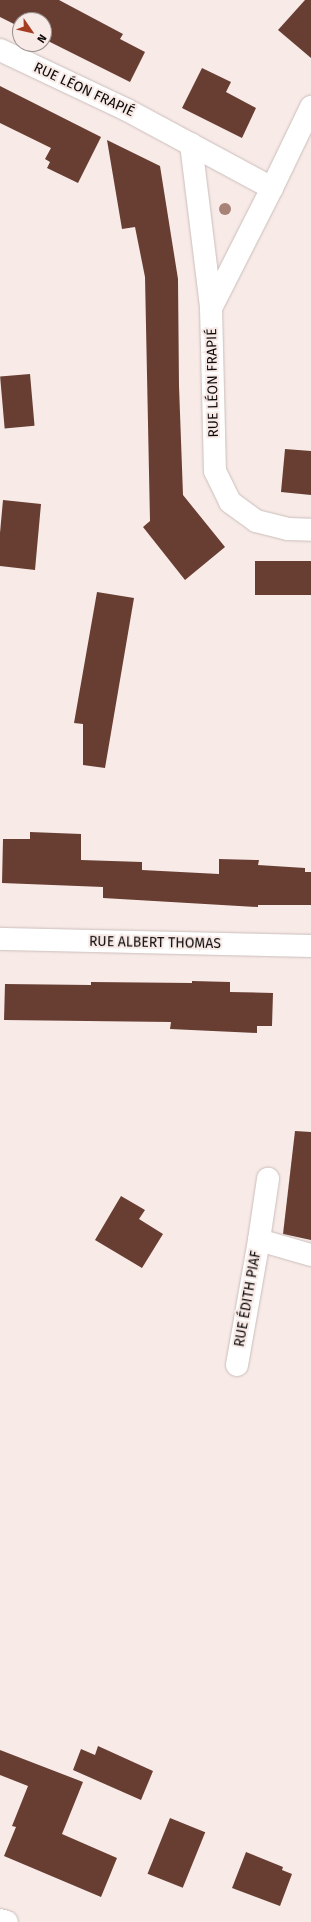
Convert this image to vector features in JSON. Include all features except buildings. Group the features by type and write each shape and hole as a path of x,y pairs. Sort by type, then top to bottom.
{"street":[{"name":"RUE LÉON FRAPIÉ","path":"0,50 127,110 272,188"},
{"name":"RUE LÉON FRAPIÉ","path":"311,107 211,308 215,471 230,502 256,521 288,529 311,530"},
{"path":"191,144 211,308"},
{"name":"RUE ALBERT THOMAS","path":"0,939 311,946"},
{"path":"259,1240 268,1179"},
{"name":"RUE ÉDITH PIAF","path":"237,1365 259,1240 311,1255"},
{"path":"0,1920 7,1922"}]}
